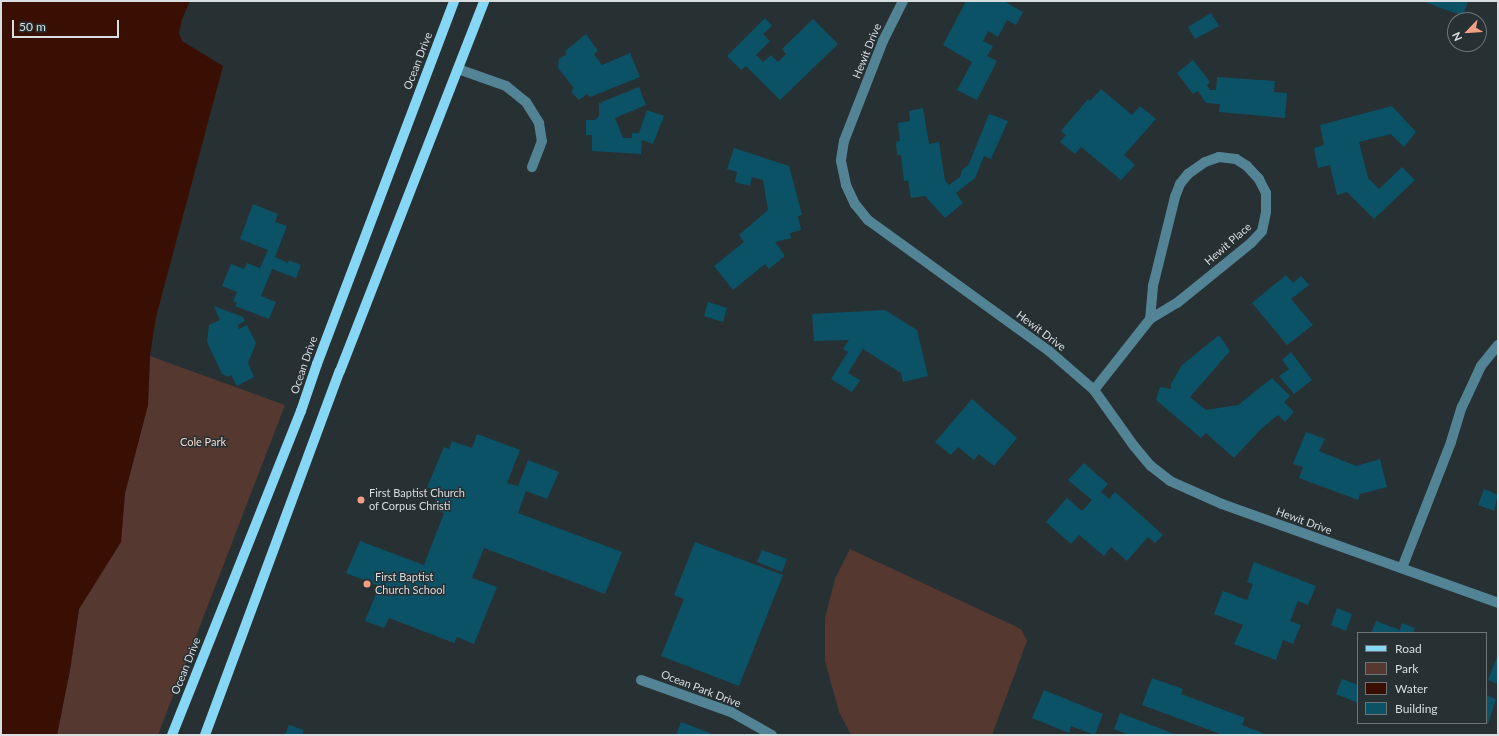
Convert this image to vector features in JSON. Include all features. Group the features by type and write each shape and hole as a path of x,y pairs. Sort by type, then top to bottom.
{"main road":[{"name":"Ocean Drive","path":"172,735 301,410 454,1"},
{"path":"205,735 343,363 484,1"}],"street":[{"name":"Hewit Drive","path":"904,1 883,41 844,141 841,161 846,185 855,204 868,220 886,235 948,277 1049,351 1094,390 1134,446 1151,466 1170,481 1222,504 1498,603"},
{"path":"458,69 506,86 526,102 539,123 542,141 532,167"},
{"name":"Hewit Place","path":"1094,390 1150,319 1177,303 1251,244 1262,230 1266,212 1266,193 1259,179 1247,166 1236,159 1219,157 1205,162 1188,174 1180,184 1175,197 1153,286 1150,319"},
{"path":"1402,568 1451,442 1462,407 1481,366 1498,345"},
{"name":"Ocean Park Drive","path":"641,680 731,712 772,735"}],"green space":[{"name":"Cole Park","path":"150,356 285,405 158,735 57,735 70,670 79,609 121,542 125,493 148,405"},
{"path":"850,549 1021,629 1027,641 992,735 851,735 839,712 825,661 825,618 835,579"}],"water":[{"path":"1,1 190,1 182,19 179,33 182,41 223,66 156,317 150,356 148,405 125,493 121,542 79,609 70,670 57,735 1,735"}],"building":[{"path":"966,1 1004,1 1023,12 1016,25 1007,20 998,37 988,31 983,41 993,46 987,56 997,61 977,100 957,90 972,62 943,45"},
{"path":"1422,1 1468,1 1464,12 1452,12"},
{"path":"1211,13 1219,26 1195,39 1188,27"},
{"path":"765,18 772,26 763,34 770,41 756,55 763,62 771,55 778,62 786,54 782,49 813,19 838,44 780,100 746,66 741,70 727,56"},
{"path":"586,34 598,51 594,54 602,65 630,53 640,77 590,97 587,94 579,100 571,92 574,88 558,68 559,59 567,54 565,51"},
{"path":"1193,60 1210,82 1207,85 1210,90 1216,90 1217,77 1275,81 1274,92 1287,93 1285,118 1219,112 1220,104 1206,103 1198,91 1193,94 1177,73"},
{"path":"639,87 646,105 615,118 623,138 632,138 632,133 639,133 647,110 664,116 653,144 642,140 641,154 592,151 592,135 586,135 586,120 595,120 599,116 599,103"},
{"path":"1101,89 1132,115 1140,106 1156,119 1124,155 1135,165 1121,180 1081,147 1075,154 1060,142 1066,135 1061,131 1088,99 1090,101"},
{"path":"1392,106 1416,132 1404,147 1391,134 1359,142 1368,178 1379,189 1402,167 1415,180 1374,219 1347,192 1337,195 1330,165 1318,168 1314,148 1324,145 1320,125"},
{"path":"923,108 929,144 939,142 945,181 949,185 960,177 962,170 969,164 989,114 1008,121 991,159 984,156 975,178 956,193 963,203 945,218 925,196 911,198 908,180 904,181 901,155 897,155 896,142 900,141 898,123 910,121 909,111"},
{"path":"734,148 789,166 802,215 798,216 801,230 790,233 791,238 775,242 785,256 769,269 765,264 733,290 714,266 744,242 739,235 768,210 763,180 752,177 750,186 735,182 737,172 727,169"},
{"path":"253,204 278,214 275,222 287,226 275,257 288,263 289,260 301,265 296,278 272,269 261,296 276,302 269,319 235,306 237,303 233,301 237,292 222,286 231,264 244,269 247,263 260,268 268,250 240,239"},
{"path":"1286,275 1293,283 1301,276 1309,285 1291,299 1313,325 1287,345 1252,303"},
{"path":"708,302 727,308 723,322 704,316"},
{"path":"214,306 243,317 245,321 238,325 239,329 247,325 256,343 248,363 254,377 237,386 231,375 228,377 222,374 207,342 209,325 220,320"},
{"path":"885,310 917,330 928,376 903,382 901,373 863,349 848,373 860,380 852,392 831,379 848,352 843,349 849,340 814,341 812,314"},
{"path":"1219,335 1230,351 1190,397 1206,410 1238,405 1272,378 1290,396 1284,402 1294,412 1285,422 1278,415 1262,428 1234,458 1206,433 1201,438 1156,400 1160,387 1171,389 1171,384 1182,365"},
{"path":"1291,352 1312,380 1294,394 1279,376 1289,369 1282,360"},
{"path":"972,399 1017,438 994,466 979,454 974,460 958,447 951,455 935,442"},
{"path":"1306,432 1325,439 1319,451 1356,466 1380,459 1387,487 1360,494 1358,500 1299,478 1303,467 1293,464"},
{"path":"477,434 520,450 507,483 518,486 528,460 559,472 547,499 526,491 518,513 622,552 605,594 484,548 472,578 497,587 474,644 457,637 454,643 389,618 384,628 365,621 379,586 346,573 360,541 424,565 444,513 432,509 438,492 427,487 444,447 449,449 452,441 472,448"},
{"path":"1084,463 1108,484 1101,492 1109,499 1115,492 1163,535 1155,543 1148,537 1127,561 1111,547 1104,556 1079,535 1071,544 1046,522 1067,498 1082,511 1092,500 1068,480"},
{"path":"1484,489 1498,495 1494,511 1478,505"},
{"path":"695,542 783,575 739,686 661,656 684,599 674,595"},
{"path":"762,550 787,559 782,572 757,562"},
{"path":"1254,562 1316,586 1308,605 1298,601 1290,621 1301,625 1293,644 1283,640 1276,660 1234,644 1243,625 1214,614 1223,591 1247,600 1253,584 1247,582"},
{"path":"1337,608 1352,614 1346,631 1331,625"},
{"path":"1376,621 1400,630 1402,623 1415,628 1413,632 1371,632"},
{"path":"1498,654 1498,684 1488,680"},
{"path":"1152,678 1183,689 1181,694 1245,718 1242,725 1268,735 1223,735 1142,705"},
{"path":"1342,679 1357,685 1357,703 1336,694"},
{"path":"1044,690 1103,714 1095,735 1071,726 1069,733 1032,718"},
{"path":"1487,695 1496,699 1487,724"},
{"path":"1120,713 1177,735 1129,735 1114,729"},
{"path":"681,722 715,735 676,735"},
{"path":"289,725 304,730 302,735 285,735"}],"place":[{"name":"First Baptist Church of Corpus Christi","path":"361,500"},
{"name":"First Baptist Church School","path":"367,584"}]}
